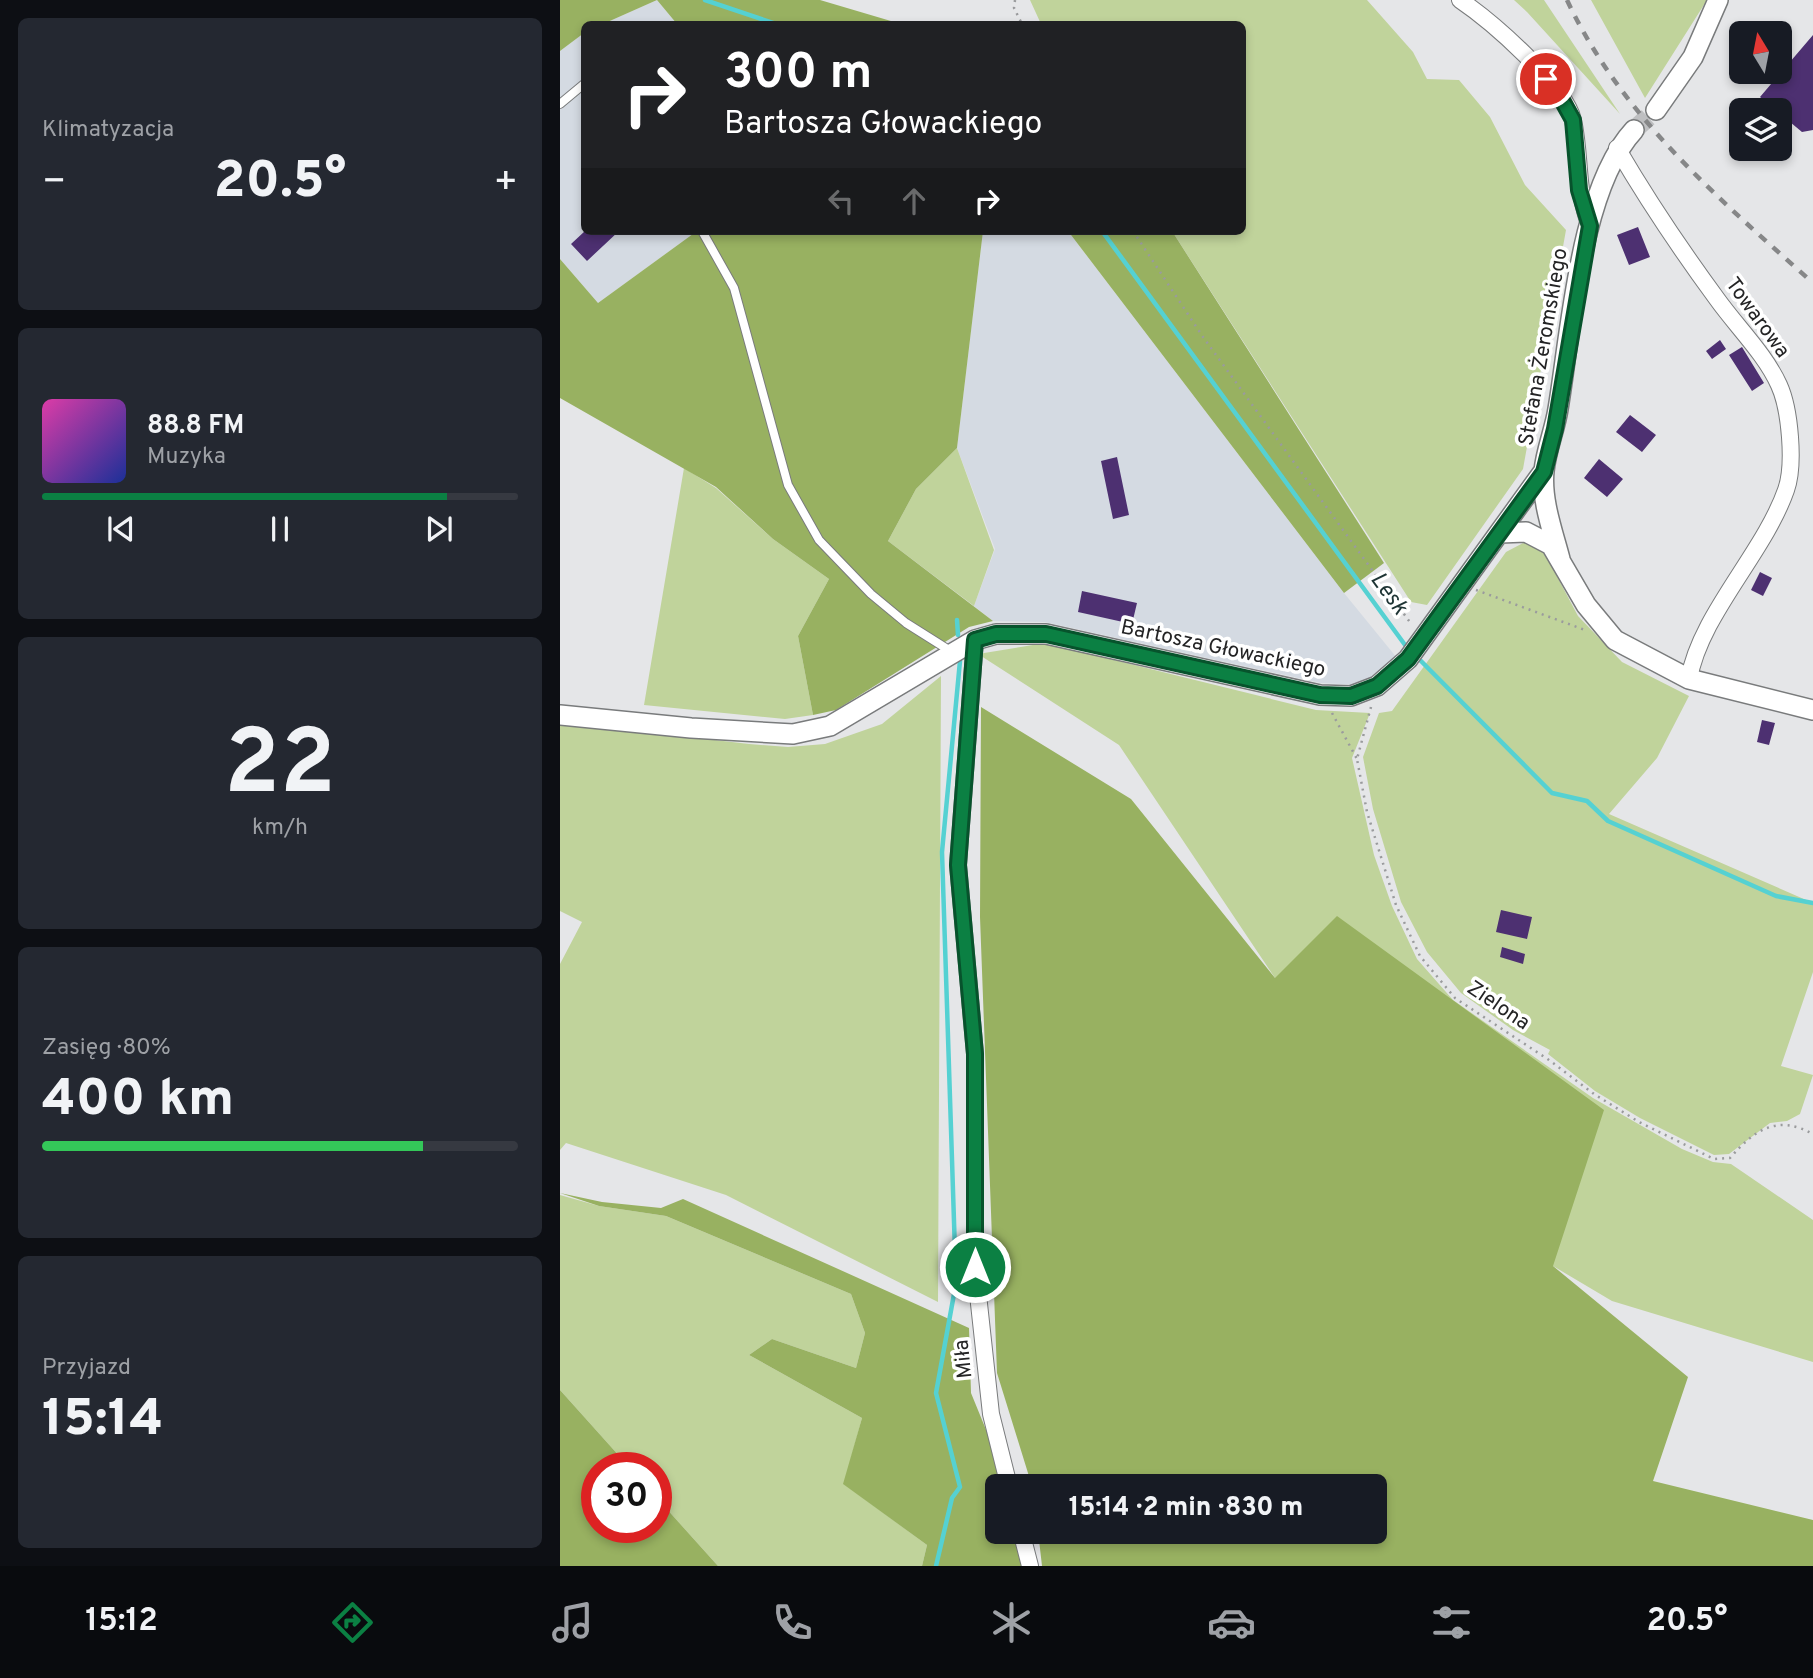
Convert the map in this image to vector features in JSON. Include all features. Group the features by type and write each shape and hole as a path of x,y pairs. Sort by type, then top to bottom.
{"street":[{"path":"1460,0 1534,65 1570,111 1576,139 1579,190 1590,226"},
{"path":"1656,110 1693,57 1718,0"},
{"path":"1617,148 1634,130"},
{"name":"Stefana Żeromskiego","path":"1560,559 1548,516 1544,472 1555,429 1590,226 1617,148"},
{"name":"Towarowa","path":"1617,148 1673,240 1758,352 1779,385 1789,414 1790,464 1787,488 1768,529 1710,625 1692,663 1689,678"},
{"name":"Bartosza Głowackiego","path":"560,715 691,729 793,734 839,722 952,652 975,640 996,634 1046,634 1320,695 1351,696 1377,686 1416,648 1544,472"},
{"name":"Stefana Żeromskiego","path":"1500,533 1526,531 1541,537 1560,559 1586,605 1615,640 1689,678 1813,710"},
{"name":"Miła","path":"975,640 958,865 975,1054 975,1267 991,1415 1006,1474"},
{"path":"1024,1544 1030,1566"}],"lane":[{"path":"560,104 581,86"},
{"path":"704,235 734,288 788,485 819,540 871,594 906,623 952,652"}],"path":[{"path":"1015,0 1014,8 1020,21"},
{"path":"1136,235 1416,648"},
{"path":"1462,585 1589,631"},
{"name":"Zielona","path":"1377,686 1357,759 1378,854 1396,905 1420,956 1455,998 1639,1122 1714,1159 1730,1158 1751,1135 1774,1126 1788,1124 1813,1134"},
{"path":"1320,695 1342,727 1357,759"}],"shaded area":[{"path":"657,0 674,21 610,21"},
{"path":"581,35 581,235 692,235 598,303 560,259 560,51"},
{"path":"983,235 1071,235 1344,593 1397,658 1360,685 1321,683 1045,622 993,621 974,606 995,549 957,448"}],"green space":[{"path":"560,0 657,0 610,21 581,21 581,35 560,51"},
{"path":"657,0 820,0 891,21 674,21"},
{"path":"1030,0 1367,0 1413,52 1427,79 1459,80 1490,117 1525,185 1566,230 1523,469 1427,605 1411,602 1175,235 1246,235 1246,21 1040,21"},
{"path":"1514,0 1544,0 1620,114 1527,12"},
{"path":"1591,0 1707,0 1645,98"},
{"path":"692,235 983,235 957,448 916,489 888,541 993,621 969,627 836,710 813,715 798,636 829,579 773,539 716,487 560,398 560,259 598,303"},
{"path":"1071,235 1175,235 1384,563 1344,593"},
{"path":"957,448 994,550 974,606 888,541 916,489"},
{"path":"684,468 716,488 773,539 829,579 798,636 813,715 785,719 644,705"},
{"path":"1525,542 1542,548 1578,616 1622,662 1689,696 1657,758 1609,814 1813,903 1813,972 1781,1066 1813,1075 1800,1114 1787,1121 1770,1123 1729,1154 1714,1155 1640,1118 1595,1091 1548,1054 1550,1050 1513,1030 1461,993 1427,952 1401,902 1373,809 1363,757 1379,713 1392,711 1506,552"},
{"path":"1045,643 1316,710 1370,713 1352,758 1374,855 1392,906 1417,959 1453,1000 1593,1098 1682,1149 1713,1162 1731,1164 1813,1220 1813,1362 1612,1301 1553,1266 1275,978 1119,745 978,654"},
{"path":"941,676 938,1302 726,1195 566,1143 560,1150 560,964 582,922 560,911 560,722 749,744 788,747 825,744 882,724"},
{"path":"981,707 1131,799 1275,978 1337,916 1604,1110 1553,1266 1688,1377 1653,1481 1813,1520 1813,1566 1042,1566 1039,1544 1387,1544 1387,1474 1028,1474 997,1373 980,917"},
{"path":"560,1193 602,1202 661,1208 683,1199 969,1328 971,1393 1004,1474 985,1474 985,1544 1022,1544 1025,1566 922,1566 927,1545 843,1484 862,1418 749,1355 772,1339 856,1368 865,1333 851,1294 666,1216 599,1206"},
{"path":"560,1195 599,1206 666,1216 851,1294 865,1333 856,1368 772,1339 749,1355 862,1418 844,1484 927,1545 922,1566 718,1566 672,1515 672,1452 616,1452 560,1390"},
{"path":"560,1390 616,1452 581,1452 581,1543 672,1543 672,1515 718,1566 560,1566"}],"building":[{"path":"1813,35 1813,130 1802,132 1792,124 1792,98 1760,97 1771,84 1792,84 1792,60"},
{"path":"1638,227 1650,257 1629,265 1617,235"},
{"path":"581,235 615,235 587,261 571,244"},
{"path":"1720,340 1726,349 1712,359 1706,351"},
{"path":"1742,347 1764,383 1752,391 1729,355"},
{"path":"1630,415 1656,435 1642,452 1616,432"},
{"path":"1117,457 1129,515 1113,519 1101,461"},
{"path":"1599,459 1623,479 1607,497 1584,478"},
{"path":"1760,572 1772,578 1763,596 1751,590"},
{"path":"1082,591 1137,603 1132,624 1078,612"},
{"path":"1762,720 1775,723 1769,745 1757,742"},
{"path":"1501,910 1532,917 1527,939 1496,932"},
{"path":"1502,947 1525,954 1523,964 1500,957"}],"waterway":[{"name":"Lesk","path":"705,0 767,21"},
{"name":"Lesk","path":"1105,235 1408,649"},
{"path":"957,620 958,635"},
{"name":"Lesk","path":"1417,657 1552,793 1587,801 1608,821 1776,896 1813,903"},
{"path":"936,1566 952,1498 960,1487 936,1393 956,1283 942,852 960,661"}],"tunnel":[{"path":"1634,130 1656,110"}],"railway":[{"path":"1567,0 1589,42 1644,119 1708,187 1813,283"}],"route":[{"path":"975,1267 975,1054 958,865 975,640 996,634 1046,634 1320,695 1351,696 1377,686 1408,659 1544,472 1555,429 1590,226 1579,190 1573,120 1570,111 1546,79"}]}
